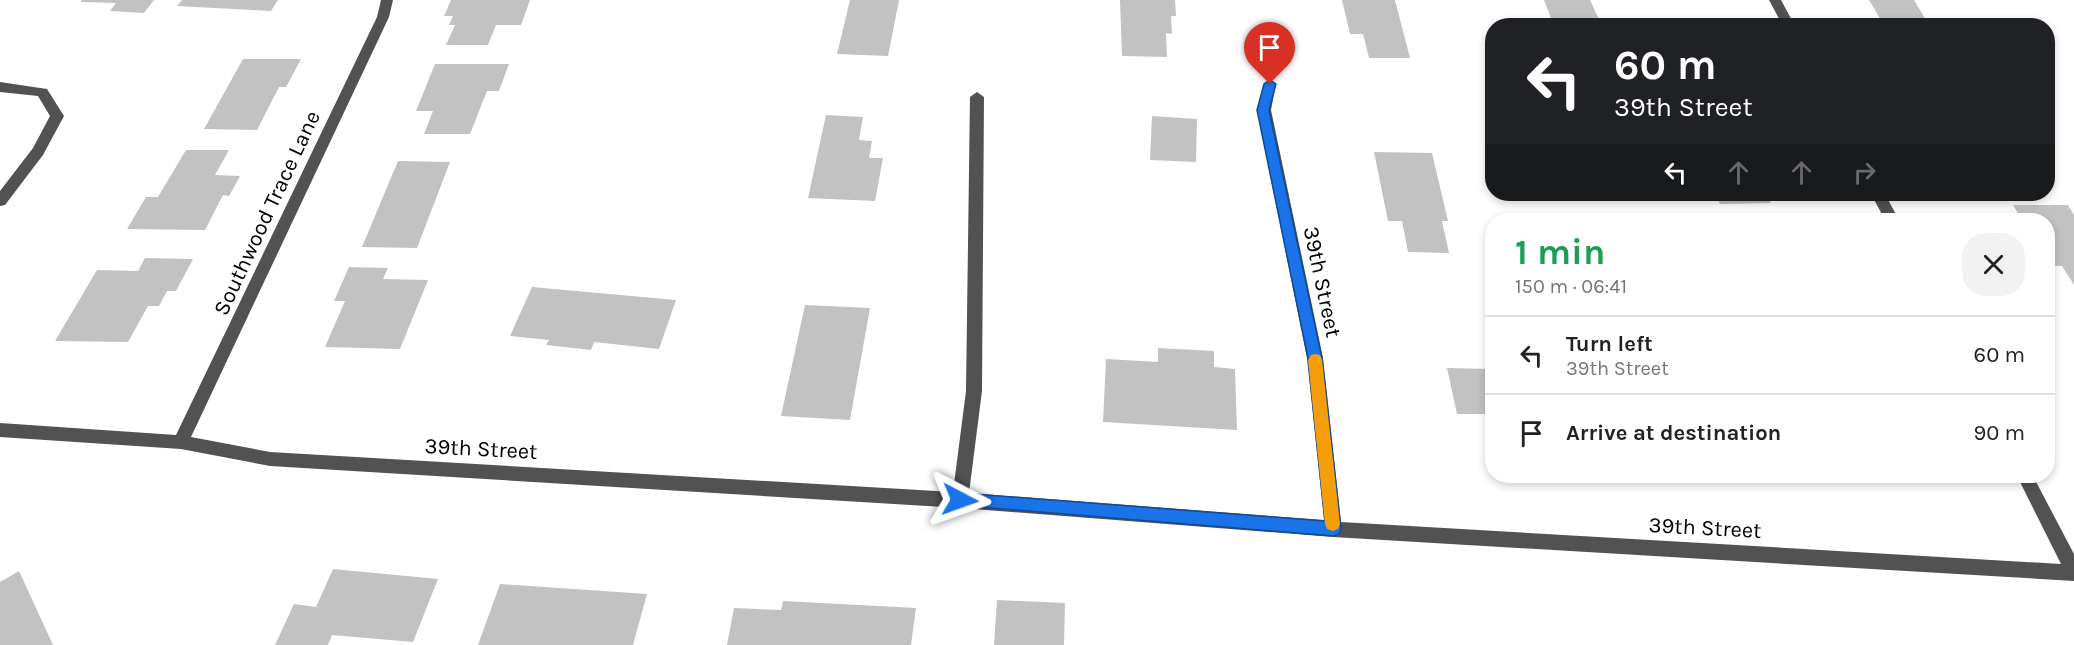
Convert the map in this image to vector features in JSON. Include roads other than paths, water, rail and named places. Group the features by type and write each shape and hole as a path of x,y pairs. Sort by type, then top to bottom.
{"street":[{"name":"Southwood Trace Lane","path":"182,442 382,17 387,0"},
{"path":"1775,0 1785,18"},
{"name":"39th Street","path":"1270,84 1263,110 1315,358 1333,529"},
{"path":"0,87 42,92 57,116 38,151 0,201"},
{"path":"960,500 974,391 977,97"},
{"name":"39th Street","path":"0,430 182,442 270,459 960,500 1333,529 2074,572"},
{"path":"2029,483 2074,572"}]}
